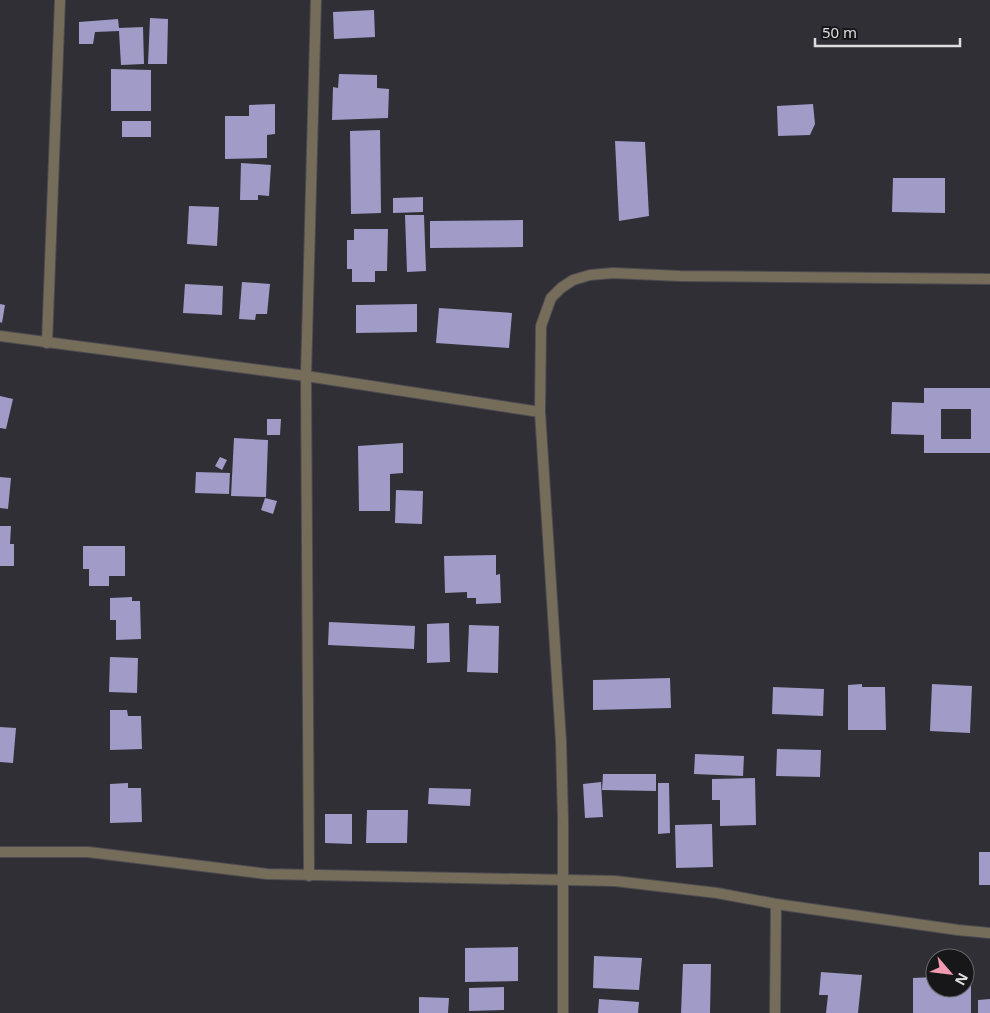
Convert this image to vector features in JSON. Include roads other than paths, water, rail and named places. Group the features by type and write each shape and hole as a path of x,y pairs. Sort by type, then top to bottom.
{"street":[{"path":"47,343 60,0"},
{"path":"309,876 306,376 316,0"},
{"path":"562,1013 564,880 557,659 540,412 541,326 551,298 573,280 590,275 613,273 680,276 990,279"},
{"path":"0,336 306,376 540,412"},
{"path":"0,852 88,852 267,874 564,880 643,884 717,893 776,904 958,930 990,933"},
{"path":"775,1013 776,904"}]}
